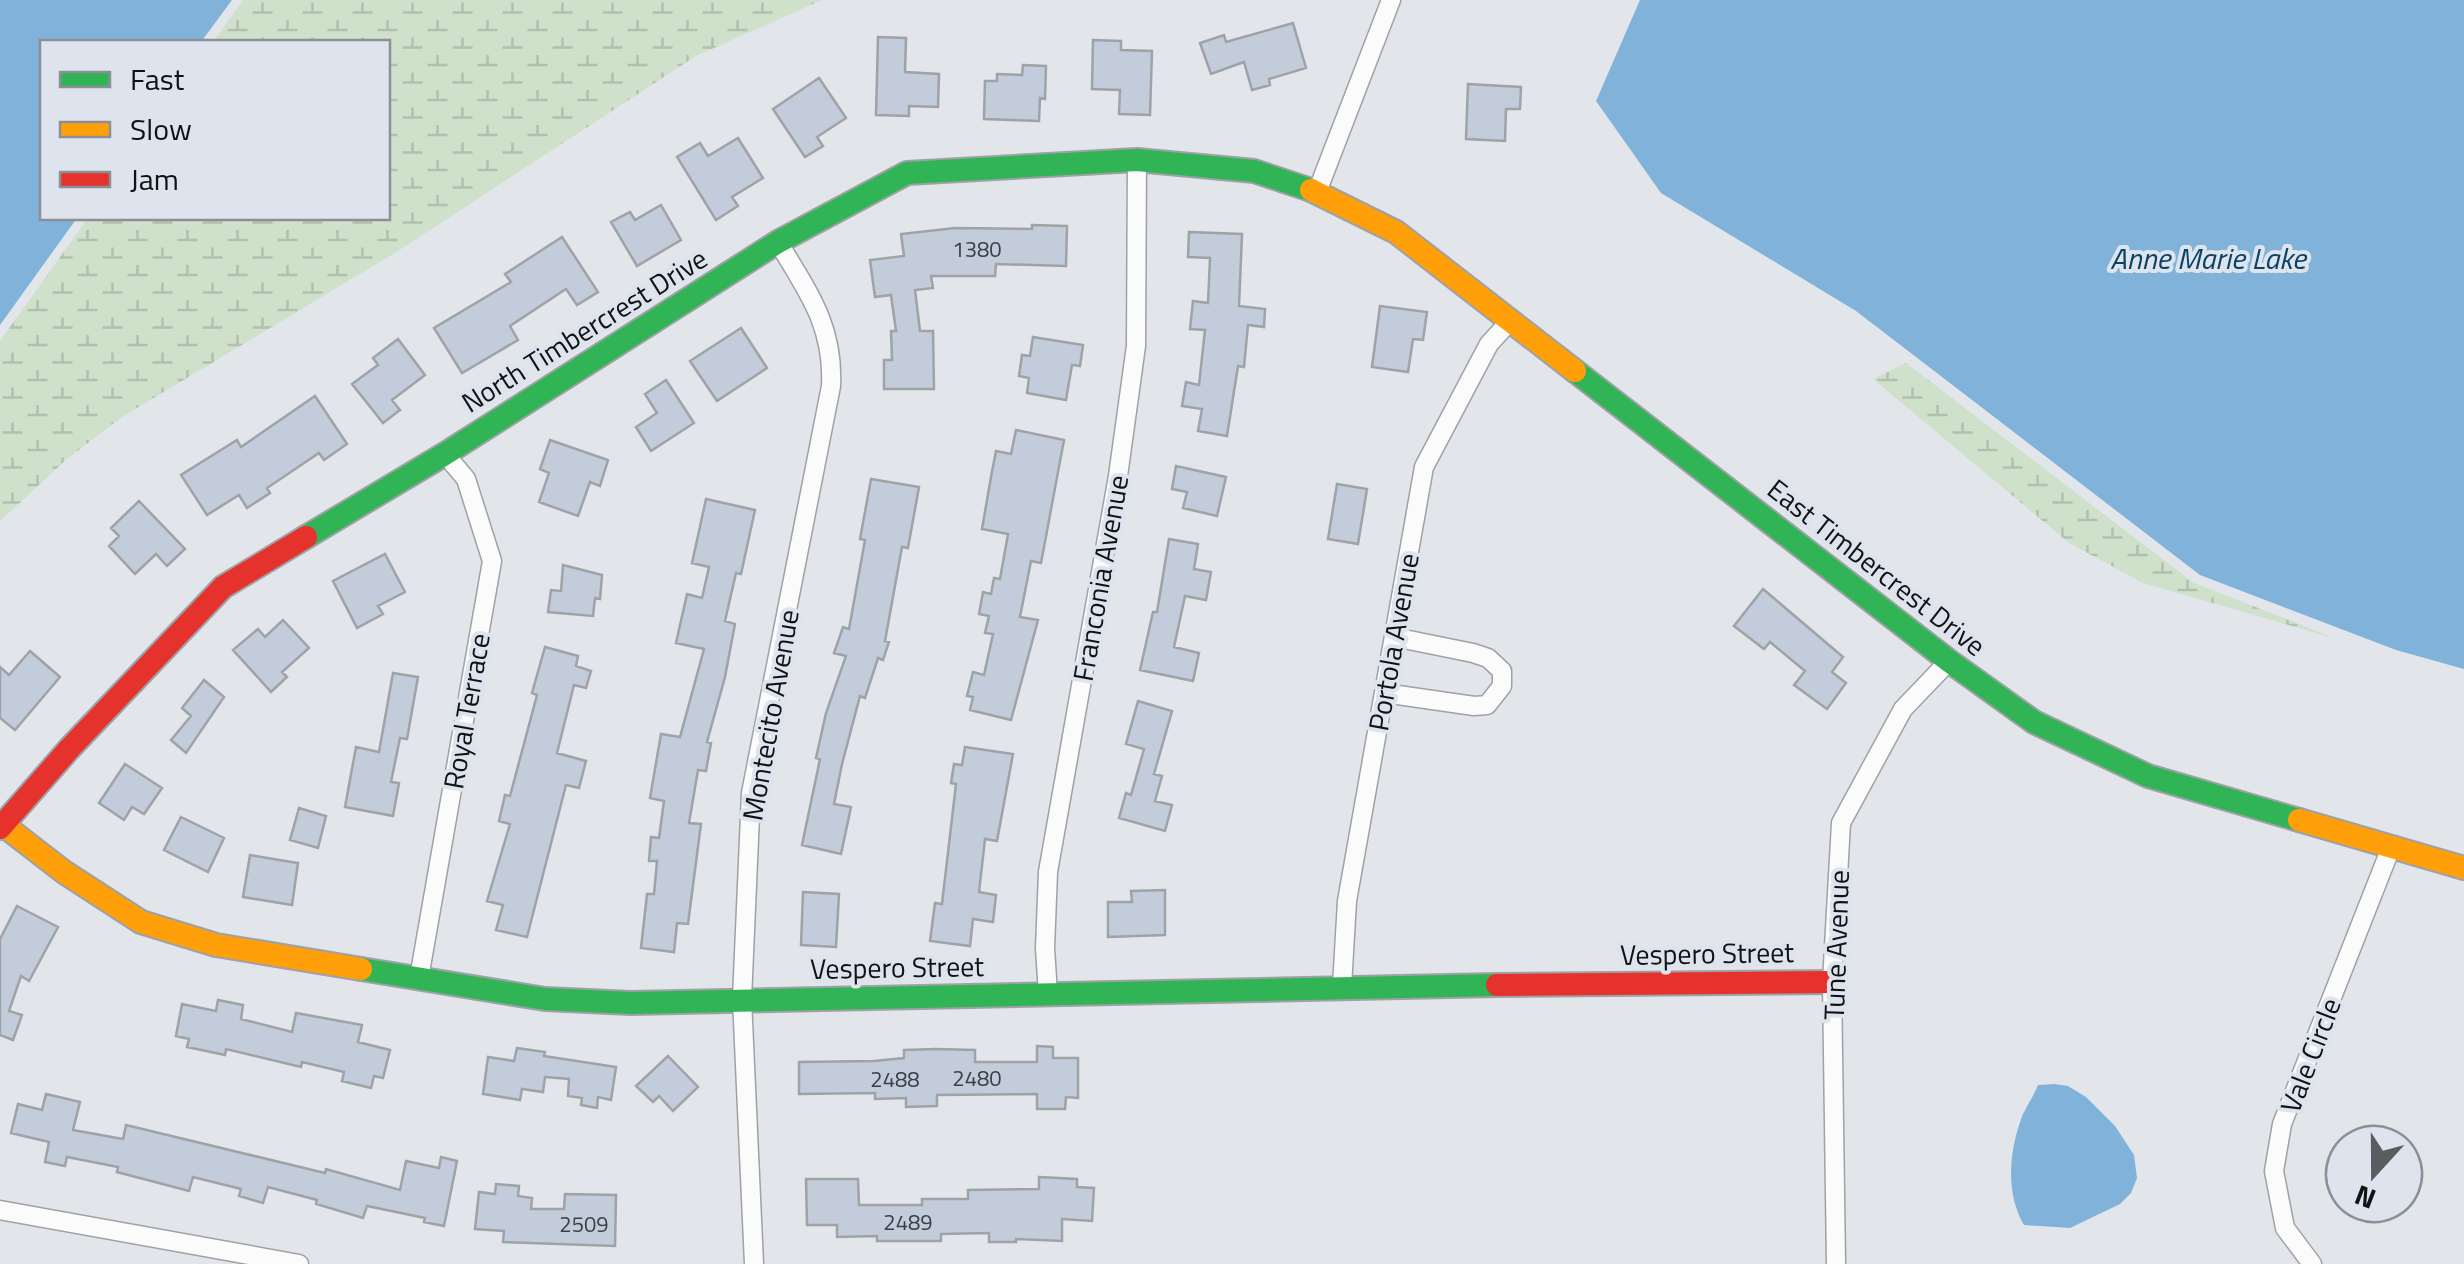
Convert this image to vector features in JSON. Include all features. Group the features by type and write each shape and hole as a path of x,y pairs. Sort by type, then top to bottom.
{"street":[{"path":"1317,192 1391,0"},
{"name":"North Timbercrest Drive","path":"1,826 223,588 445,454 778,242 907,173 1137,160 1254,172 1317,192"},
{"name":"Franconia Avenue","path":"1048,994 1048,872 1118,476 1134,362 1137,160"},
{"name":"East Timbercrest Drive","path":"1317,192 1396,232 1949,661 2034,722 2148,776 2464,868"},
{"name":"Montecito Avenue","path":"754,1264 742,999 751,793 827,406 832,356 817,307 778,242"},
{"name":"Portola Avenue","path":"1342,986 1347,901 1424,467 1489,344 1510,321"},
{"name":"Royal Terrace","path":"419,978 492,561 466,479 445,454"},
{"path":"1384,693 1474,706 1487,704 1502,686 1502,672 1488,658 1394,637"},
{"name":"Tune Avenue","path":"1836,1264 1832,982 1842,823 1903,709 1949,661"},
{"name":"Vespero Street","path":"1,826 141,922 216,945 545,999 631,1003 1342,986 1832,982"},
{"name":"Vale Circle","path":"2312,1264 2285,1228 2274,1171 2282,1124 2392,846"},
{"path":"0,1210 299,1264"}],"green space":[{"path":"243,0 822,0 696,56 395,253 122,417 67,459 0,521 0,341 87,220 390,220 390,40 214,40"},
{"path":"1906,363 2194,583 2337,639 2143,583 2069,543 1873,379"}],"water":[{"path":"0,0 232,0 202,40 40,40 40,220 76,220 0,325"},
{"name":"Anne Marie Lake","path":"1640,0 2464,0 2464,669 2396,650 2200,575 1856,311 1661,193 1596,101"},
{"path":"2038,1085 2068,1086 2086,1097 2115,1126 2134,1155 2137,1178 2131,1193 2120,1204 2070,1228 2024,1225 2012,1185 2012,1156 2023,1114"}],"building":[{"path":"1293,23 1306,68 1269,79 1270,85 1252,90 1244,62 1211,74 1200,43 1224,35 1226,42"},
{"path":"878,37 906,38 905,72 939,74 938,107 909,106 909,116 876,115"},
{"path":"1093,40 1121,41 1121,50 1152,51 1150,115 1119,114 1120,90 1092,89"},
{"path":"1023,65 1046,66 1045,99 1040,98 1039,121 984,119 985,81 997,81 997,74 1022,75"},
{"path":"819,78 846,118 817,137 823,146 805,157 773,109"},
{"path":"1468,84 1521,87 1520,109 1506,109 1505,141 1466,139"},
{"path":"738,138 763,178 732,197 738,206 716,220 677,157 700,143 708,156"},
{"path":"661,205 681,240 637,266 611,222 630,212 635,220"},
{"path":"1032,225 1067,226 1066,266 996,264 995,276 931,276 933,288 915,290 920,331 933,331 934,389 884,389 884,360 892,360 891,331 896,331 891,295 875,297 870,260 904,256 901,234 955,228 1032,229"},
{"path":"1189,232 1242,234 1239,306 1265,309 1264,327 1248,325 1244,367 1238,366 1227,436 1198,431 1202,409 1182,406 1186,382 1199,385 1205,330 1190,329 1193,301 1208,303 1210,258 1188,257"},
{"path":"562,237 598,292 577,305 566,289 510,326 518,340 462,373 434,328 511,282 505,274"},
{"path":"1380,306 1427,312 1423,340 1413,339 1408,372 1372,367"},
{"path":"741,328 767,368 717,401 690,361"},
{"path":"1033,337 1083,345 1080,366 1072,365 1066,400 1027,393 1029,378 1019,376 1022,355 1030,356"},
{"path":"398,339 425,375 392,400 400,410 383,423 352,384 378,365 373,358"},
{"path":"666,380 694,423 651,451 636,427 657,413 645,394"},
{"path":"315,396 347,444 324,460 319,453 267,488 270,493 247,508 239,495 207,515 181,475 237,440 241,447"},
{"path":"1016,430 1064,440 1041,563 1031,561 1020,617 1038,620 1011,720 970,710 973,697 967,696 973,672 984,675 993,634 985,633 989,616 979,614 983,592 991,594 994,578 1000,579 1008,534 982,529 991,477 996,451 1011,454"},
{"path":"550,440 608,460 600,486 590,482 578,516 539,502 549,473 540,469"},
{"path":"1176,466 1226,477 1217,516 1183,508 1187,492 1172,489"},
{"path":"871,479 919,487 908,548 902,547 885,641 889,642 883,660 878,658 865,698 860,696 842,764 834,804 851,807 841,854 802,845 826,713 846,656 834,653 843,627 849,629"},
{"path":"1337,484 1367,489 1358,544 1328,539"},
{"path":"706,499 755,510 741,574 736,573 725,621 735,624 707,742 711,743 706,771 698,770 689,823 701,824 688,924 677,923 674,952 641,948 647,894 654,894 657,861 649,861 651,837 659,838 664,801 650,798 661,734 680,737 704,649 676,643 687,594 702,598 709,567 692,563"},
{"path":"139,501 185,549 167,566 156,554 135,574 109,546 119,536 111,528"},
{"path":"1169,539 1198,544 1194,569 1211,572 1206,600 1185,596 1174,647 1199,653 1193,681 1140,670 1153,612 1157,612"},
{"path":"385,554 405,592 378,606 383,614 357,628 333,581"},
{"path":"563,565 602,575 600,599 595,598 593,616 548,612 551,590 561,591"},
{"path":"1763,589 1843,657 1832,672 1846,683 1827,709 1794,685 1805,671 1770,642 1764,649 1734,626"},
{"path":"283,620 309,648 282,672 287,677 271,692 233,650 258,629 265,637"},
{"path":"545,647 578,656 576,666 591,671 586,688 574,685 557,753 586,761 579,788 566,785 527,937 496,930 503,905 487,901 510,824 499,821 505,795 510,796 537,695 532,693"},
{"path":"30,651 60,677 15,730 0,718 0,667 9,675"},
{"path":"393,673 418,677 407,739 400,738 391,782 399,783 393,816 345,807 356,747 379,752"},
{"path":"204,680 224,697 186,753 171,740 191,716 182,708"},
{"path":"1138,701 1172,711 1154,774 1162,776 1155,801 1172,805 1165,831 1119,818 1126,793 1131,795 1144,749 1126,744"},
{"path":"965,747 1013,754 997,841 985,839 979,892 996,895 993,922 973,919 970,946 930,941 935,903 942,904 956,784 951,783 954,764 962,765"},
{"path":"125,764 162,788 144,814 132,807 124,820 99,803"},
{"path":"299,808 326,816 318,848 290,840"},
{"path":"181,817 224,838 208,872 164,850"},
{"path":"250,855 298,863 292,905 243,897"},
{"path":"1165,890 1165,935 1108,937 1108,902 1132,902 1131,891"},
{"path":"803,892 839,894 836,947 801,945"},
{"path":"17,906 58,927 29,981 21,976 9,1011 22,1015 13,1040 0,1035 0,939"},
{"path":"218,1000 243,1005 241,1019 292,1032 296,1013 362,1025 358,1042 390,1050 383,1078 374,1076 371,1088 342,1081 344,1072 302,1062 301,1067 226,1049 225,1055 187,1047 189,1039 176,1036 182,1004 216,1011"},
{"path":"1037,1046 1053,1047 1053,1058 1078,1058 1078,1098 1066,1097 1065,1109 1037,1109 1037,1094 937,1095 937,1106 906,1107 906,1098 875,1099 875,1093 799,1094 799,1062 874,1061 904,1058 904,1050 936,1049 975,1050 975,1062 1037,1062"},
{"path":"517,1048 616,1067 611,1100 598,1097 597,1108 581,1105 582,1098 568,1096 569,1079 545,1077 543,1092 522,1089 520,1100 483,1094 488,1057 514,1061"},
{"path":"668,1056 698,1087 673,1111 659,1096 653,1102 636,1086"},
{"path":"46,1094 80,1102 73,1130 123,1139 126,1125 325,1173 326,1169 400,1190 406,1161 439,1168 441,1157 457,1161 444,1226 367,1206 363,1218 268,1187 263,1203 239,1196 241,1189 193,1177 189,1191 117,1172 118,1167 67,1157 65,1166 45,1162 49,1142 11,1133 18,1104 42,1110"},
{"path":"1039,1177 1077,1179 1077,1187 1094,1188 1092,1221 1062,1219 1062,1241 1016,1242 989,1242 989,1233 941,1234 941,1241 877,1241 877,1236 837,1237 837,1225 807,1225 806,1179 858,1179 859,1205 922,1205 922,1199 968,1199 968,1190 1039,1189"},
{"path":"496,1184 519,1186 518,1196 532,1198 531,1209 564,1209 565,1194 616,1195 615,1246 503,1242 504,1231 475,1229 479,1192 495,1194"}],"traffic: fast":[{"path":"306,537 445,454 778,242 907,173 1137,160 1254,171 1311,190"},
{"path":"1575,371 1949,661 2034,722 2148,776 2299,820"},
{"path":"361,969 545,999 631,1003 1497,985"}],"traffic: slow":[{"path":"1311,190 1396,232 1575,371"},
{"path":"2299,820 2464,868"},
{"path":"2,824 64,872 141,922 216,945 361,969"}],"traffic: jam":[{"path":"0,828 69,749 223,587 306,537"},
{"path":"1497,985 1832,982"}]}
